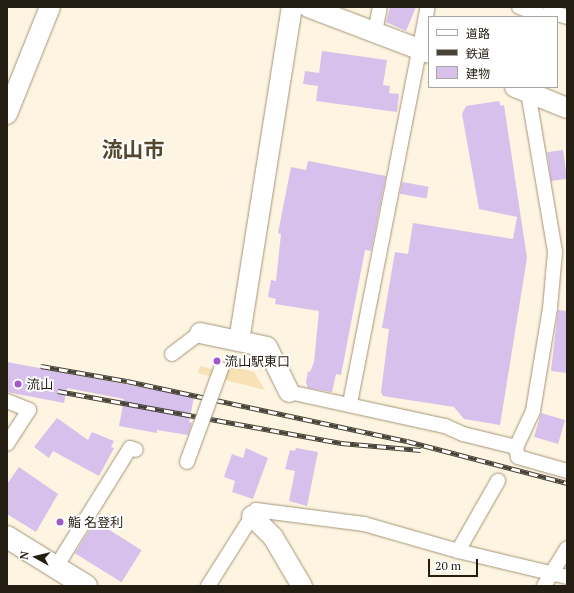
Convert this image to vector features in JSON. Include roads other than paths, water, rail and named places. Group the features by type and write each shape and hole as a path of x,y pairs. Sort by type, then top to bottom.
{"main road":[{"path":"7,537 86,586"}],"street":[{"path":"7,114 50,7"},
{"path":"239,342 292,7"},
{"path":"308,7 424,51"},
{"path":"374,32 380,7"},
{"path":"350,403 424,51 428,7"},
{"path":"519,7 567,17"},
{"path":"527,90 567,108"},
{"path":"527,90 555,252 550,308 533,411 516,447 518,457 567,471"},
{"path":"172,354 200,333 267,347 289,392 350,403 445,426 463,434 516,447"},
{"path":"187,462 221,369"},
{"path":"7,401 29,410 9,435"},
{"path":"56,567 133,449"},
{"path":"458,551 498,481"},
{"path":"208,586 256,510 364,524 458,551 552,572 567,577"},
{"path":"249,521 272,537 302,586"},
{"path":"544,586 567,548"}],"railway":[{"path":"41,366 127,381 407,441 567,483"},
{"path":"58,391 341,443 421,450"}],"place":[{"name":"流山駅東口","path":"217,361"},
{"name":"流山","path":"18,384"},
{"name":"鮨 名登利","path":"60,522"}],"district":[{"name":"流山市","path":"133,149"}]}
